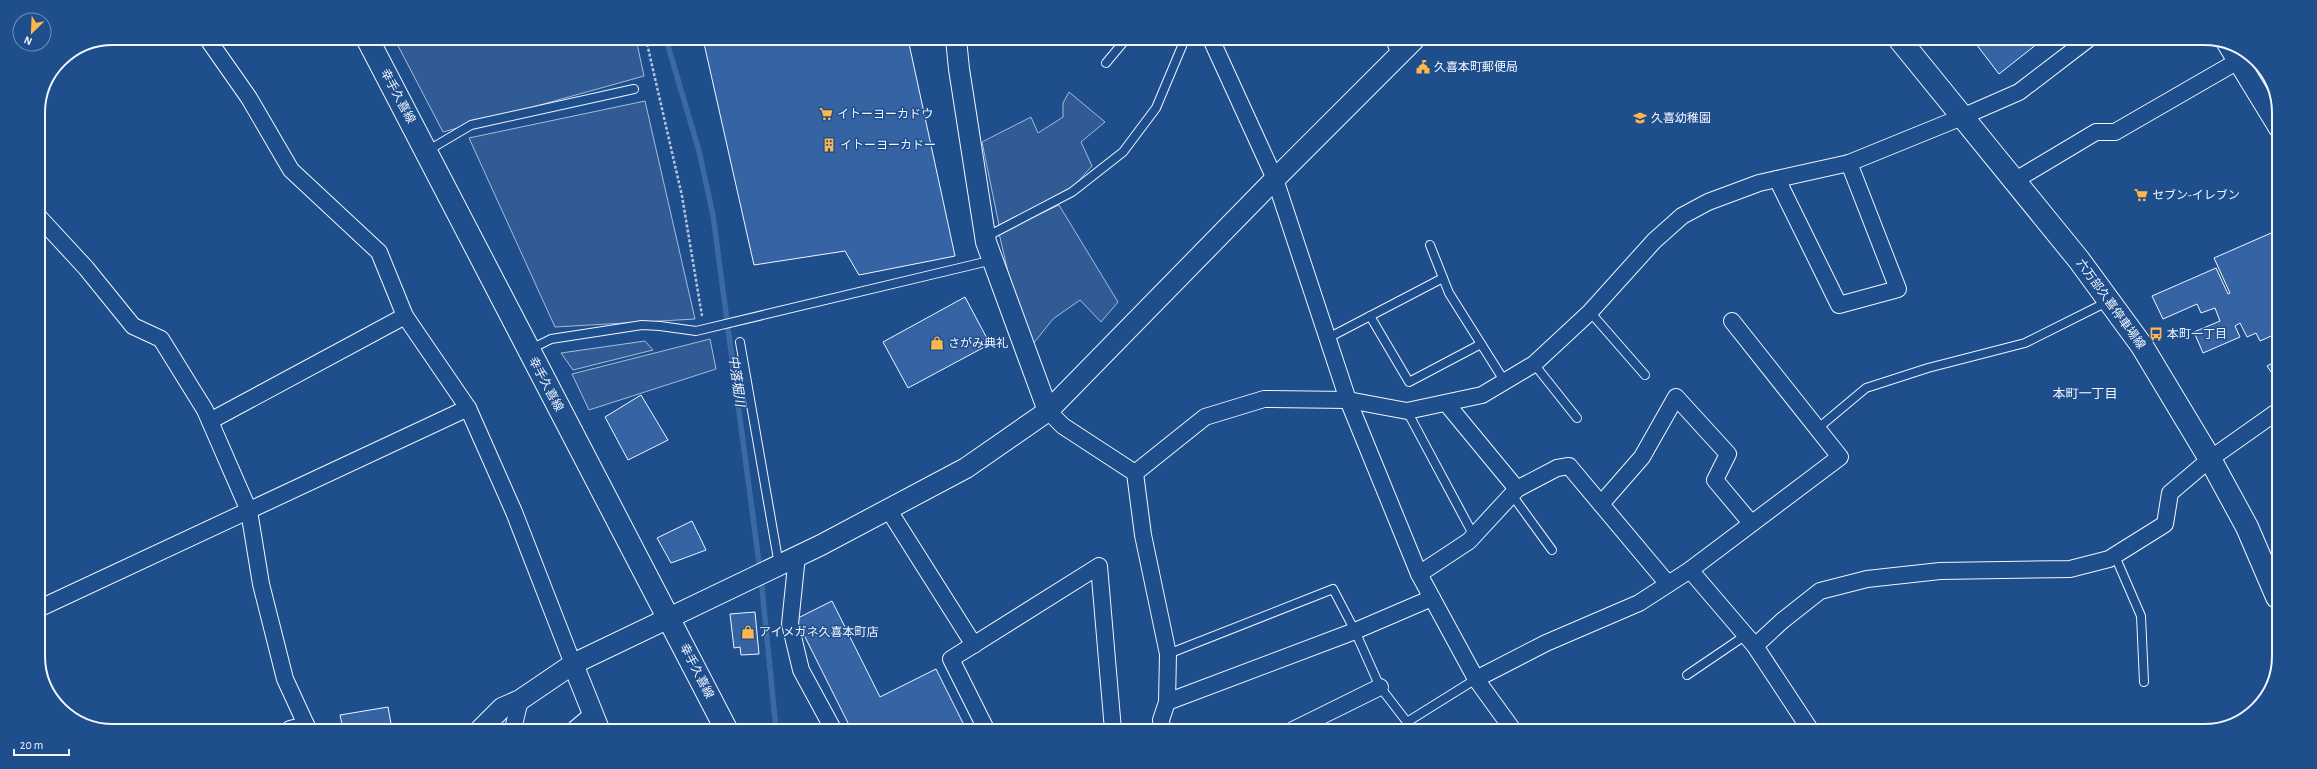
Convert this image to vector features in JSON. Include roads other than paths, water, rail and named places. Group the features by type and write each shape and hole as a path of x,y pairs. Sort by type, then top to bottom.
{"main road":[{"name":"幸手久喜線","path":"371,45 528,350 670,617 724,724"},
{"name":"六万部久喜停車場線","path":"1904,45 2110,301 2158,372 2210,459 2247,527 2272,585"}],"street":[{"path":"212,45 249,98 291,170 379,252 405,316 468,408 514,512 596,721"},
{"path":"957,45 959,70 985,237 992,260 1048,411 1063,426 1135,473 1143,535 1168,654 1167,702 1161,720 1161,724"},
{"path":"1214,45 1275,179 1348,400 1418,574 1476,679 1509,724"},
{"path":"486,724 502,708 520,700 573,664 779,565 966,468 1048,411 1275,179 1402,45"},
{"path":"1135,473 1205,417 1264,399 1348,400 1407,411 1482,395 1534,364 1590,312 1654,241 1682,216 1708,202 1759,183 1849,162 1962,117 2019,92 2080,45"},
{"path":"2232,51 2272,112"},
{"path":"2014,181 2096,132 2115,132 2238,61"},
{"path":"1777,179 1839,305 1898,289 1849,162"},
{"path":"45,224 86,268 133,326 161,339 206,410 248,511 261,584 285,679 306,724"},
{"path":"210,421 405,316"},
{"path":"1476,679 1546,643 1639,603 1690,570 1750,523 1840,457 1732,321"},
{"path":"1601,504 1642,457 1676,397 1728,454 1715,480 1750,523"},
{"path":"1446,403 1514,492"},
{"path":"45,606 468,408"},
{"path":"1750,640 1782,621 1820,591 1867,579 1940,571 2070,569 2109,560 2165,524 2170,493 2210,459 2272,415"},
{"path":"1418,574 1474,536 1514,492 1557,468 1569,466 1668,584"},
{"path":"888,509 974,645"},
{"path":"797,556 790,624 802,670 830,724"},
{"path":"983,724 951,659 1099,566 1112,724"},
{"path":"1690,570 1750,640 1807,724"},
{"path":"1167,702 1355,631 1432,598"},
{"path":"1306,724 1380,687"},
{"path":"515,724 520,700"}],"lane":[{"path":"1106,63 1121,45"},
{"path":"985,237 1072,192 1123,152 1156,108 1182,45"},
{"path":"426,151 471,125 634,89"},
{"path":"1430,245 1449,293 1505,382"},
{"path":"528,350 551,339 642,325 696,331 992,260"},
{"path":"1328,338 1443,278"},
{"path":"1817,429 1866,388 1928,368 2025,343 2110,301"},
{"path":"1590,312 1645,374"},
{"path":"1370,316 1409,382 1481,344"},
{"path":"740,342 779,565"},
{"path":"1534,364 1577,418"},
{"path":"1407,411 1474,536"},
{"path":"1514,492 1552,550"},
{"path":"2115,556 2141,616 2144,682"},
{"path":"1168,654 1333,589 1355,631 1380,687 1407,722 1476,679"},
{"path":"1687,675 1750,640"}],"waterway":[{"name":"中落堀川","path":"668,45 699,151 713,215 760,570"},
{"name":"中落堀川","path":"761,578 776,724"}],"place":[{"name":"久喜本町郵便局","path":"1423,67"},
{"name":"イトーヨーカドウ","path":"826,114"},
{"name":"久喜幼稚園","path":"1640,118"},
{"name":"イトーヨーカドー","path":"829,145"},
{"name":"セブン-イレブン","path":"2141,195"},
{"name":"本町一丁目","path":"2156,334"},
{"name":"さがみ典礼","path":"937,343"},
{"name":"アイメガネ久喜本町店","path":"748,632"}],"district":[{"name":"本町一丁目","path":"2085,394"}]}
